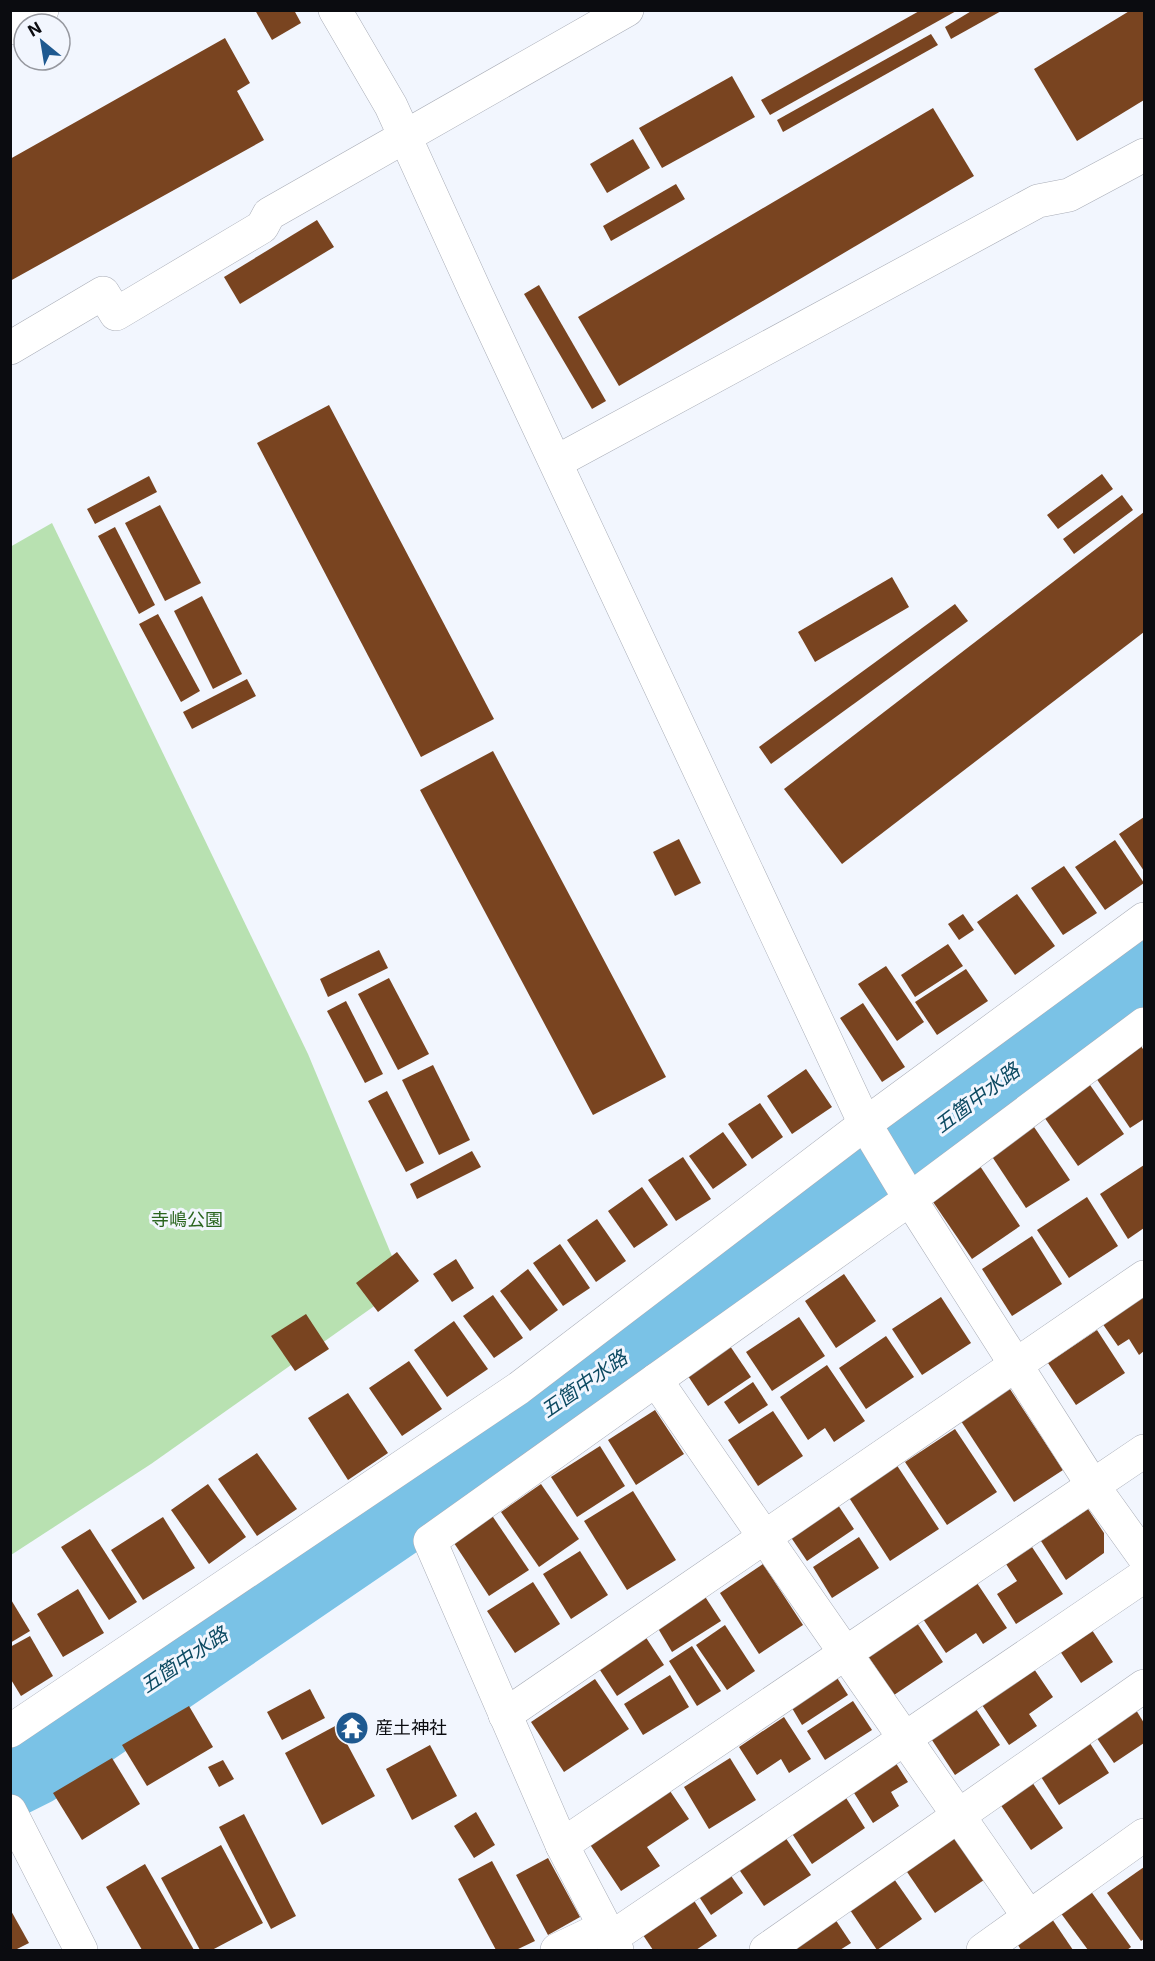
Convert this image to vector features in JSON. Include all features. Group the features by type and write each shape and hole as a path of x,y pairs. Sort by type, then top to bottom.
{"street":[{"path":"10,28 42,10"},
{"path":"335,10 391,106 476,293 869,1131 1093,1486 1144,1557"},
{"path":"10,348 103,293 116,314 262,227 269,214 627,10"},
{"path":"556,462 1038,201 1069,195 1144,155"},
{"path":"10,1731 519,1388 869,1131 1144,919"},
{"path":"611,1939 562,1845 430,1541 910,1198 1144,1024"},
{"path":"505,1715 1144,1277"},
{"path":"656,1380 764,1539 847,1653 1029,1917"},
{"path":"562,1845 1144,1451"},
{"path":"557,1950 611,1939 1144,1576"},
{"path":"766,1950 1144,1686"},
{"path":"12,1817 81,1950"},
{"path":"983,1950 1144,1835"}],"green space":[{"name":"寺嶋公園","path":"52,523 308,1054 404,1285 151,1464 11,1555 10,547"}],"building":[{"path":"255,10 294,10 301,23 272,40"},
{"path":"921,10 958,10 770,115 761,100"},
{"path":"973,10 1003,10 951,39 945,27"},
{"path":"1131,10 1144,10 1144,100 1077,141 1034,69"},
{"path":"931,34 938,45 783,132 777,120"},
{"path":"225,38 250,83 237,91 264,140 10,281 10,159"},
{"path":"732,76 755,117 662,168 639,128"},
{"path":"933,108 974,176 619,386 578,317"},
{"path":"633,139 650,168 607,193 590,164"},
{"path":"676,184 685,199 611,241 603,226"},
{"path":"317,220 334,247 240,304 224,277"},
{"path":"539,285 606,401 592,409 524,294"},
{"path":"329,405 494,719 421,757 257,443"},
{"path":"1102,474 1113,489 1058,529 1047,515"},
{"path":"149,476 157,492 95,524 87,509"},
{"path":"1122,495 1133,510 1074,554 1063,539"},
{"path":"160,505 201,583 165,601 125,523"},
{"path":"1144,512 1144,632 842,864 784,789"},
{"path":"115,527 155,605 139,614 98,536"},
{"path":"892,577 909,607 815,662 798,632"},
{"path":"202,596 242,674 213,689 174,611"},
{"path":"955,604 968,621 771,764 759,747"},
{"path":"158,614 200,691 181,702 139,624"},
{"path":"247,679 256,696 192,729 183,712"},
{"path":"493,751 666,1077 593,1115 420,790"},
{"path":"1144,817 1144,871 1119,834"},
{"path":"679,839 701,883 675,896 653,852"},
{"path":"1115,840 1144,883 1105,910 1075,867"},
{"path":"1064,866 1097,913 1063,935 1031,888"},
{"path":"1017,894 1055,946 1015,975 977,922"},
{"path":"963,914 974,930 959,940 948,924"},
{"path":"948,944 963,966 915,997 901,975"},
{"path":"379,950 388,968 328,997 320,979"},
{"path":"886,966 924,1022 897,1041 858,984"},
{"path":"966,969 988,1001 937,1035 915,1002"},
{"path":"389,978 429,1054 398,1070 358,994"},
{"path":"346,1001 383,1074 365,1083 327,1011"},
{"path":"863,1003 905,1067 882,1082 840,1018"},
{"path":"1140,1044 1144,1051 1144,1119 1130,1128 1094,1075"},
{"path":"433,1065 470,1140 439,1155 402,1080"},
{"path":"806,1069 832,1107 792,1134 767,1096"},
{"path":"1088,1082 1124,1134 1078,1166 1042,1114"},
{"path":"387,1091 424,1163 406,1172 368,1101"},
{"path":"760,1103 783,1137 752,1159 728,1124"},
{"path":"1032,1124 1070,1180 1026,1208 989,1152"},
{"path":"723,1132 747,1165 713,1189 689,1156"},
{"path":"472,1151 481,1167 417,1199 410,1184"},
{"path":"683,1157 711,1199 676,1221 648,1180"},
{"path":"978,1163 1020,1226 972,1259 929,1196"},
{"path":"1144,1165 1144,1228 1128,1239 1100,1194"},
{"path":"642,1187 668,1225 634,1248 608,1211"},
{"path":"1087,1197 1118,1246 1069,1278 1037,1230"},
{"path":"597,1219 626,1261 596,1282 567,1240"},
{"path":"1032,1236 1062,1284 1012,1316 982,1269"},
{"path":"560,1244 590,1288 563,1306 533,1263"},
{"path":"397,1252 419,1281 378,1312 356,1283"},
{"path":"456,1259 474,1288 452,1302 433,1274"},
{"path":"528,1269 558,1310 530,1331 500,1291"},
{"path":"844,1274 876,1321 836,1348 805,1301"},
{"path":"1144,1294 1144,1351 1139,1355 1129,1339 1118,1346 1102,1323"},
{"path":"493,1295 523,1338 494,1358 463,1316"},
{"path":"941,1297 971,1343 922,1375 892,1329"},
{"path":"306,1314 329,1349 295,1371 271,1336"},
{"path":"799,1317 825,1356 772,1391 746,1352"},
{"path":"454,1321 488,1369 447,1397 414,1350"},
{"path":"1097,1330 1125,1373 1076,1405 1048,1363"},
{"path":"886,1336 914,1377 866,1409 839,1368"},
{"path":"728,1343 751,1377 708,1406 686,1373"},
{"path":"409,1361 442,1409 402,1436 369,1388"},
{"path":"827,1365 865,1421 834,1442 825,1428 808,1440 780,1397"},
{"path":"753,1382 768,1405 739,1424 724,1402"},
{"path":"1008,1386 1063,1470 1014,1502 959,1418"},
{"path":"348,1393 388,1453 348,1480 308,1418"},
{"path":"655,1410 684,1454 636,1485 608,1440"},
{"path":"773,1411 803,1456 758,1486 728,1440"},
{"path":"955,1429 997,1492 947,1525 905,1462"},
{"path":"600,1446 625,1486 577,1517 551,1477"},
{"path":"257,1453 297,1509 257,1536 218,1479"},
{"path":"896,1464 939,1529 890,1561 848,1496"},
{"path":"208,1484 246,1537 209,1564 171,1510"},
{"path":"541,1484 579,1539 539,1567 501,1512"},
{"path":"633,1491 676,1560 627,1590 584,1521"},
{"path":"836,1502 854,1529 807,1561 788,1533"},
{"path":"1088,1509 1104,1533 1104,1553 1066,1580 1041,1541"},
{"path":"491,1514 529,1570 489,1596 452,1540"},
{"path":"163,1517 195,1568 143,1600 111,1550"},
{"path":"90,1529 137,1602 109,1620 61,1547"},
{"path":"859,1537 879,1568 832,1598 813,1567"},
{"path":"1032,1547 1063,1594 1016,1624 997,1594 1017,1581 1006,1564"},
{"path":"580,1551 608,1595 571,1619 543,1574"},
{"path":"763,1564 803,1625 759,1654 720,1593"},
{"path":"975,1580 1007,1628 983,1644 976,1633 946,1653 921,1616"},
{"path":"533,1582 560,1624 515,1653 487,1611"},
{"path":"78,1589 104,1633 63,1657 37,1614"},
{"path":"704,1595 721,1621 672,1652 656,1625"},
{"path":"10,1598 30,1631 10,1643"},
{"path":"917,1623 943,1662 894,1695 868,1656"},
{"path":"725,1625 755,1671 727,1690 696,1645"},
{"path":"1090,1627 1113,1662 1081,1683 1058,1648"},
{"path":"30,1636 53,1676 21,1696 10,1678 10,1647"},
{"path":"645,1636 664,1665 617,1696 598,1667"},
{"path":"692,1646 721,1691 697,1706 669,1661"},
{"path":"1030,1663 1053,1697 1029,1714 1037,1726 1009,1745 978,1699"},
{"path":"834,1673 848,1695 802,1725 789,1703"},
{"path":"670,1675 689,1707 643,1735 624,1704"},
{"path":"595,1679 629,1729 564,1772 531,1722"},
{"path":"310,1689 325,1718 282,1740 267,1712"},
{"path":"853,1701 872,1730 825,1760 807,1731"},
{"path":"972,1703 1000,1745 955,1775 928,1734"},
{"path":"1133,1705 1144,1723 1144,1743 1114,1763 1092,1731"},
{"path":"189,1706 213,1747 147,1786 122,1745"},
{"path":"784,1717 811,1759 789,1773 781,1759 757,1775 739,1747"},
{"path":"337,1725 375,1796 322,1825 285,1753"},
{"path":"1086,1737 1109,1773 1059,1805 1036,1769"},
{"path":"430,1745 457,1796 412,1820 386,1769"},
{"path":"892,1757 908,1782 891,1792 899,1806 873,1823 849,1785"},
{"path":"112,1758 140,1804 82,1840 53,1793"},
{"path":"730,1758 756,1800 709,1829 684,1787"},
{"path":"223,1760 234,1779 219,1787 208,1767"},
{"path":"1030,1779 1063,1828 1031,1850 998,1801"},
{"path":"670,1791 689,1819 647,1847 660,1866 621,1891 589,1843"},
{"path":"843,1793 865,1828 812,1864 789,1829"},
{"path":"476,1812 495,1845 474,1858 454,1826"},
{"path":"244,1814 296,1916 271,1929 219,1827"},
{"path":"783,1834 811,1875 764,1906 736,1865"},
{"path":"954,1836 984,1880 935,1913 905,1869"},
{"path":"221,1845 263,1923 212,1950 200,1950 161,1878"},
{"path":"548,1858 580,1917 548,1935 516,1875"},
{"path":"492,1861 535,1941 516,1950 496,1950 458,1879"},
{"path":"145,1864 194,1950 142,1950 106,1887"},
{"path":"1144,1867 1144,1939 1141,1941 1107,1893"},
{"path":"727,1870 743,1893 711,1915 696,1892"},
{"path":"892,1876 922,1919 877,1950 848,1907"},
{"path":"1090,1890 1131,1947 1127,1950 1088,1950 1060,1912"},
{"path":"691,1896 717,1936 696,1950 653,1950 639,1929"},
{"path":"10,1909 29,1943 15,1950 10,1950"},
{"path":"833,1916 851,1943 840,1950 788,1950"},
{"path":"1050,1916 1073,1950 1021,1950 1015,1940"}],"waterway":[{"name":"五箇中水路","path":"10,1777 32,1766 424,1498 797,1234 1144,973"}],"place":[{"name":"産土神社","path":"352,1728"}]}
